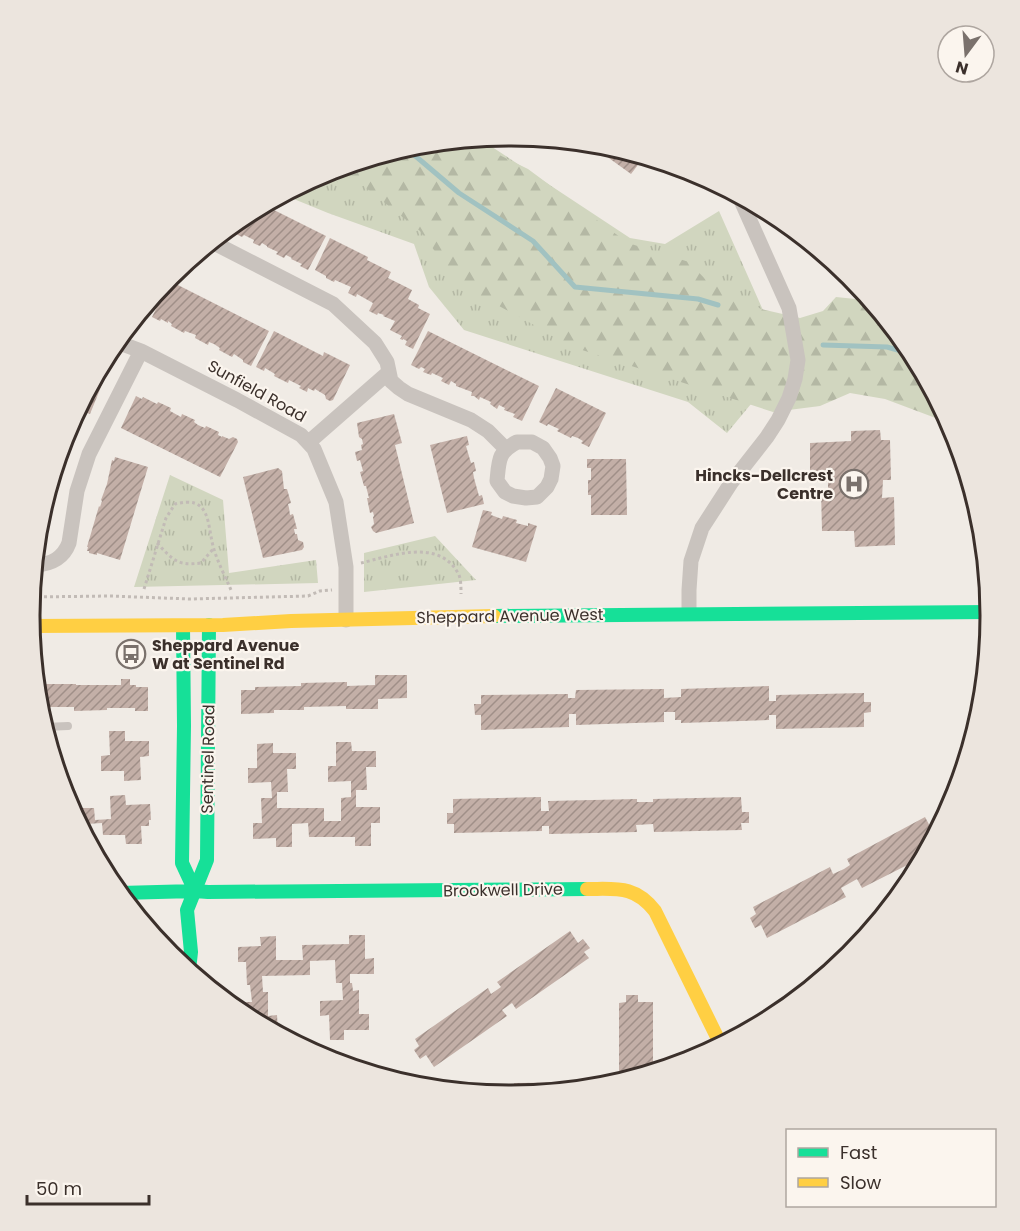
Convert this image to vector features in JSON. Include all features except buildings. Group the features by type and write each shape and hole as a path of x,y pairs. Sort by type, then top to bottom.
{"street":[{"path":"689,613 691,561 702,528 731,483 778,420 789,398 798,360 789,308 745,209"},
{"path":"220,246 333,304 375,343 387,362 391,381 399,388 408,394 471,420 488,431 505,448"},
{"name":"Sunfield Road","path":"127,346 237,400 301,435 309,442 319,458 336,502 346,567 346,620"},
{"path":"44,563 58,559 67,549 77,491 89,454 141,351"},
{"path":"309,442 389,372"},
{"name":"Sheppard Avenue West","path":"41,626 183,626 459,616 980,612"},
{"name":"Sentinel Road","path":"190,959 187,910 207,860 209,625"},
{"name":"Sentinel Road","path":"183,626 182,863 195,891"},
{"name":"Brookwell Drive","path":"132,893 624,889 635,892 648,901 655,911 717,1037"}],"lane":[{"path":"54,726 68,726"}],"path":[{"path":"144,589 166,518 175,504 187,500 200,505 208,516 214,548 231,590"},
{"path":"157,543 174,560 187,565 201,563 214,548"},
{"path":"346,567 399,553 415,552 438,555 450,563 459,576 462,594"},
{"path":"41,597 110,596 189,599 308,596 320,591 346,589"}],"green space":[{"path":"483,147 528,169 628,243 689,262 706,280 761,309 800,318 823,311 836,297 856,299 900,355 917,381 936,418 885,399 850,393 820,406 773,412 576,348 459,284 420,231 360,183 330,182 388,162 418,155"},
{"path":"492,147 630,238 665,244 719,211 774,335 765,387 727,433 688,402 464,330 429,287 414,244 293,199 330,182 388,162 449,150"},
{"path":"170,475 223,500 229,573 316,560 318,583 134,587"},
{"path":"435,536 476,580 364,592 364,553"}],"waterway":[{"path":"415,156 459,193 533,241 575,287 698,299 718,305"},
{"path":"823,345 887,347 896,350"}],"traffic: fast":[{"path":"494,616 980,612"},
{"path":"190,959 187,910 207,860 209,625"},
{"path":"183,626 182,863 195,891"},
{"path":"132,893 587,889"}],"traffic: slow":[{"path":"41,626 223,625 494,616"},
{"path":"587,889 624,890 648,903 655,911 717,1037"}],"place":[{"name":"Hincks-Dellcrest Centre","path":"854,484"},
{"name":"Sheppard Avenue W at Sentinel Rd","path":"131,654"}]}
